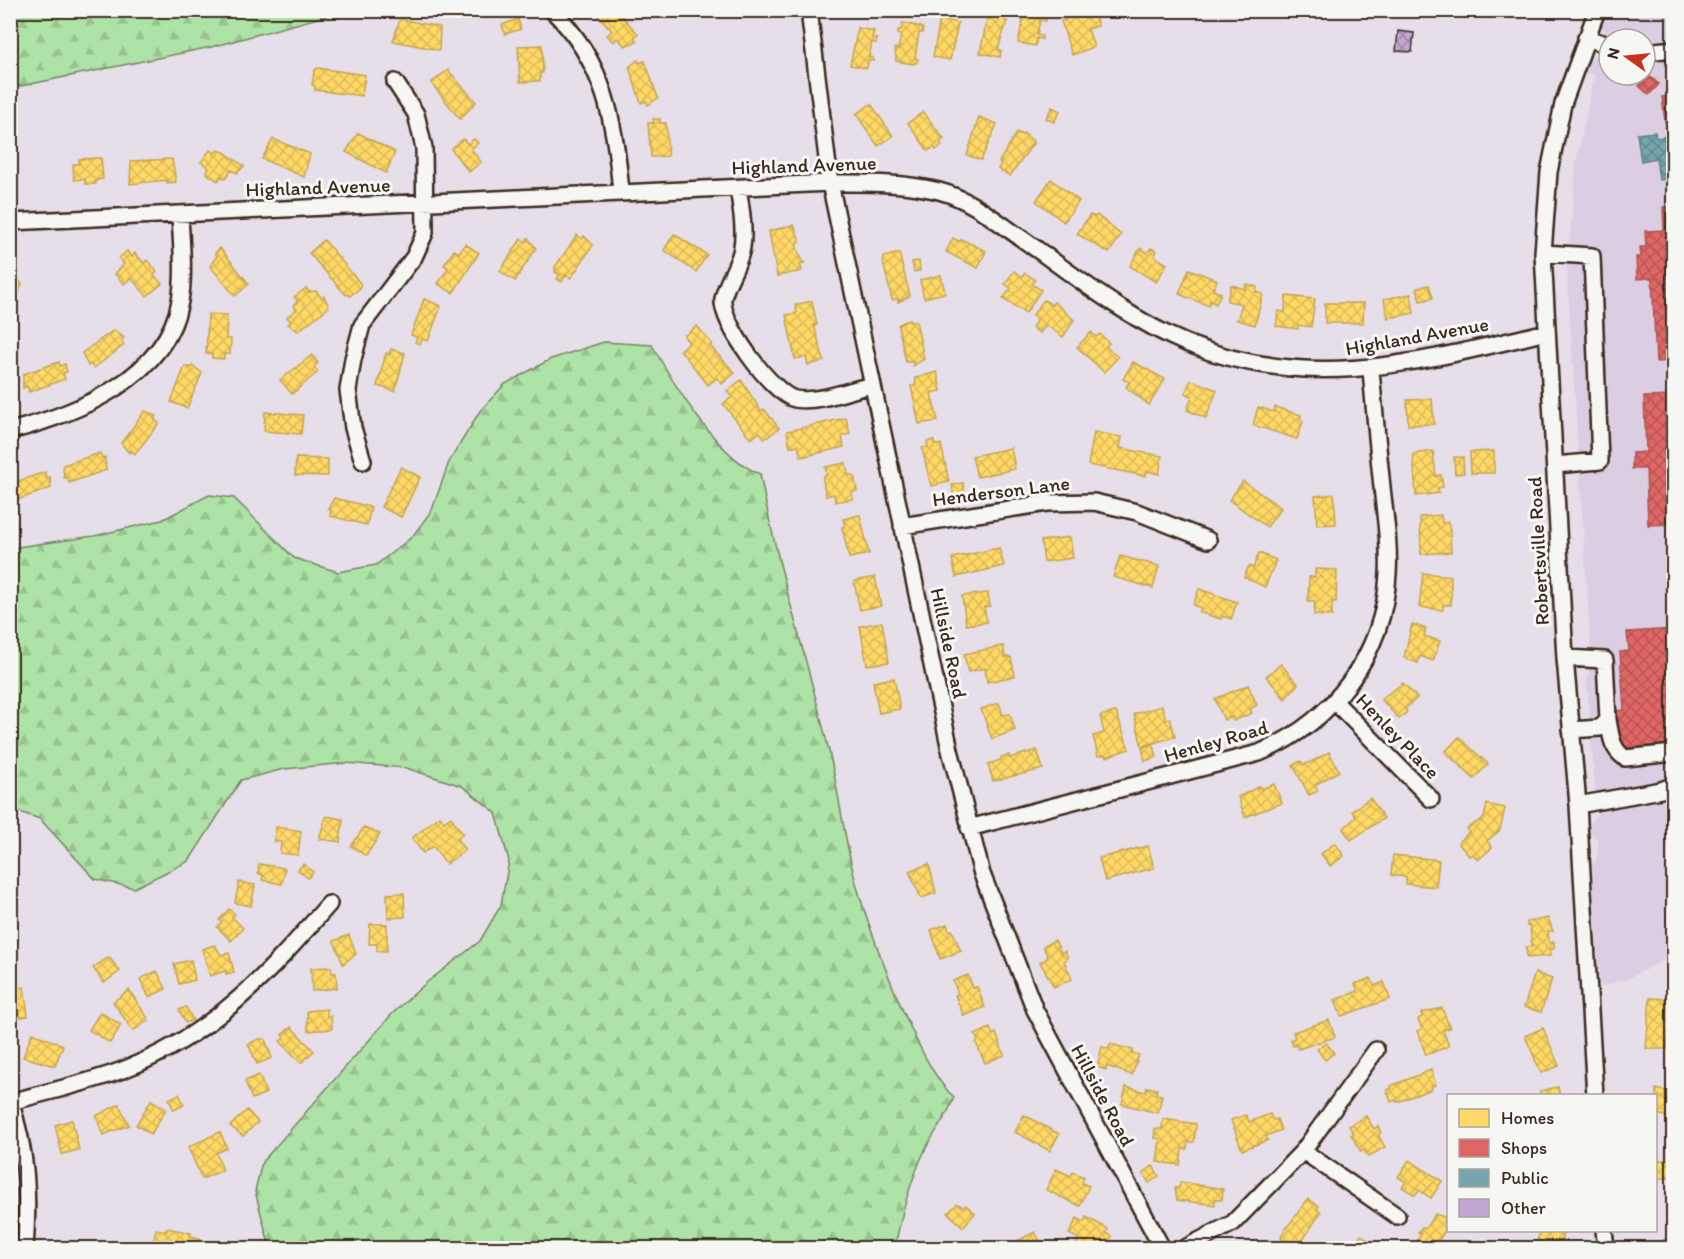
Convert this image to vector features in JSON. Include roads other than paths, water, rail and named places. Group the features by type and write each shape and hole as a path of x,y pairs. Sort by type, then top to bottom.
{"street":[{"path":"552,10 585,52 602,85 616,137 621,192"},
{"name":"Hillside Road","path":"809,10 830,183 969,828 992,905 1035,1010 1162,1248"},
{"name":"Robertsville Road","path":"1595,1094 1578,805 1565,658 1543,252 1551,160 1563,104 1597,10"},
{"path":"1586,38 1597,41"},
{"path":"1657,51 1674,49"},
{"path":"363,461 353,428 348,390 352,359 362,325 414,257 425,233 424,147 416,114 395,82"},
{"name":"Highland Avenue","path":"10,222 830,183 901,184 939,191 975,205 1119,306 1157,329 1206,350 1276,367 1328,371 1371,369 1443,356 1547,332"},
{"path":"738,188 742,248 723,297 723,312 729,327 765,375 784,394 795,399 826,396 872,385"},
{"path":"10,431 67,412 115,388 146,366 175,324 181,300 180,214"},
{"path":"1543,252 1592,256 1593,268 1600,461 1555,465"},
{"name":"Henley Road","path":"969,828 1259,753 1285,742 1307,728 1335,702 1372,646 1387,584 1388,552 1371,369"},
{"name":"Henderson Lane","path":"902,525 1047,503 1085,502 1137,512 1208,540"},
{"path":"1565,658 1605,660 1608,720 1616,752 1624,758 1674,753"},
{"name":"Henley Place","path":"1335,702 1431,799"},
{"path":"1571,730 1600,728 1608,720"},
{"path":"1578,805 1661,790 1674,785"},
{"path":"25,1248 28,1198 22,1144 11,1101 125,1069 195,1033 242,998 328,904"},
{"path":"1185,1248 1233,1222 1303,1151 1377,1050"},
{"path":"1303,1151 1397,1216"},
{"path":"1604,1232 1606,1248"}]}
